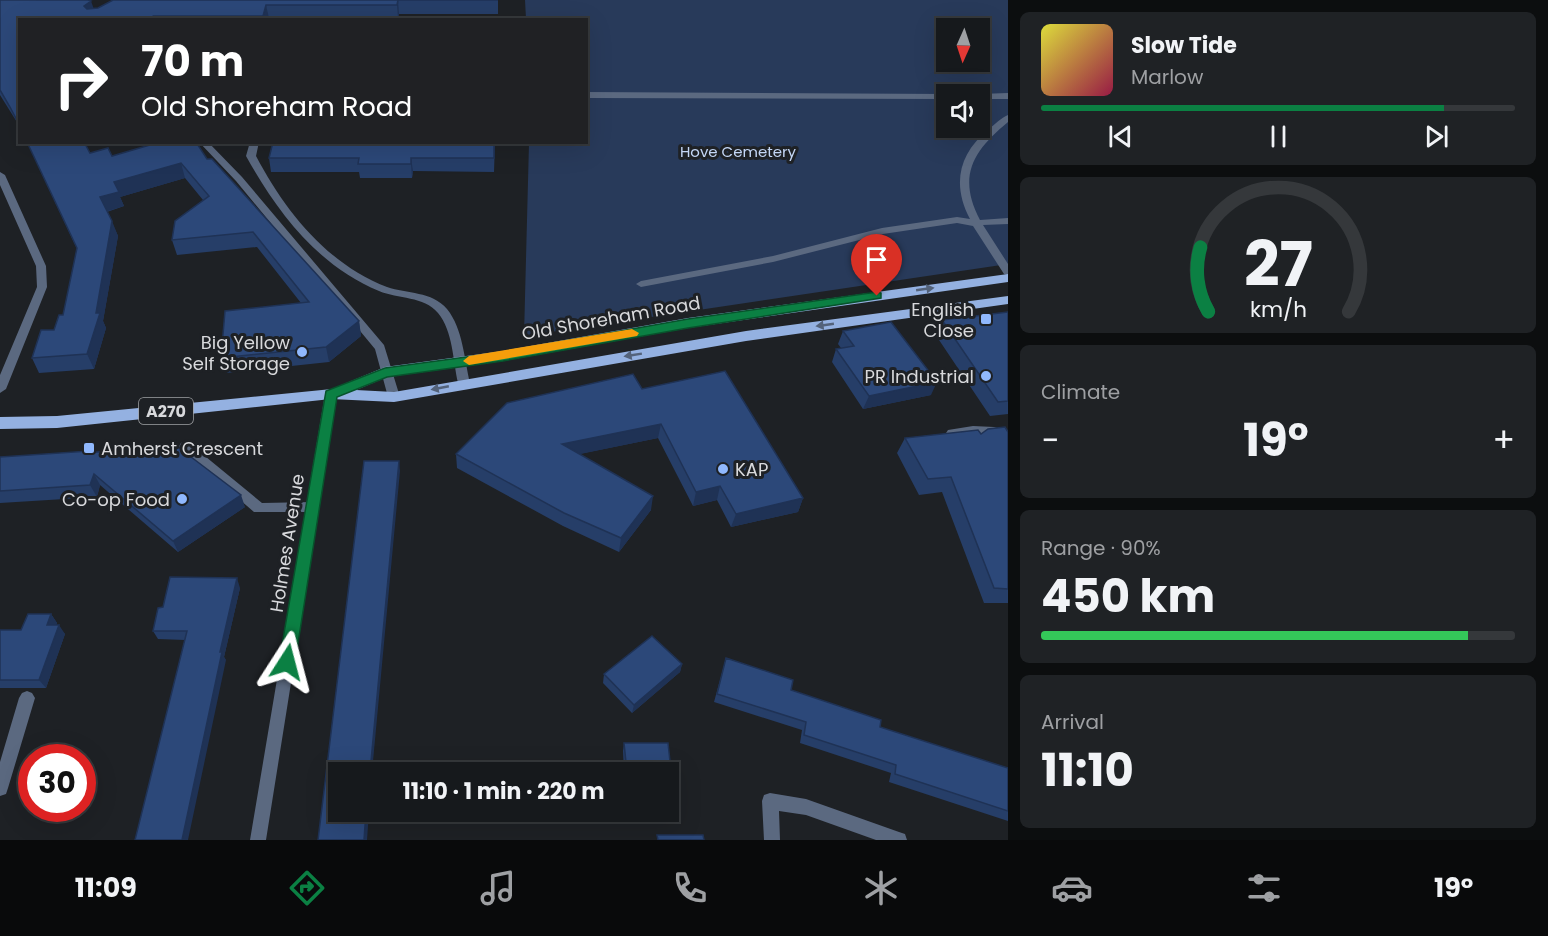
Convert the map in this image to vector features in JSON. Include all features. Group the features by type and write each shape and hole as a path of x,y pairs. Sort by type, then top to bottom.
{"main road":[{"name":"Old Shoreham Road","path":"331,394 385,372 459,362 688,323 1008,278"},
{"name":"Old Shoreham Road","path":"0,423 57,422 331,394 394,397 464,383 746,336 1008,300"}],"street":[{"path":"588,95 936,97"},
{"path":"990,97 1008,96"},
{"path":"1008,118 989,132 968,160 963,180 964,194 974,223 1008,272"},
{"path":"205,144 239,179 380,348 394,397"},
{"path":"254,144 251,156 264,181 326,256 365,281 394,293 429,300 441,308 450,321 464,383"},
{"path":"0,175 41,266 42,287 0,389"},
{"path":"641,284 773,259 882,231 957,220 974,223 1008,221"},
{"name":"Holmes Avenue","path":"258,840 331,394"},
{"path":"952,433 976,430 993,431 1008,436"},
{"path":"185,446 259,508 313,507"},
{"path":"0,788 27,698"},
{"path":"772,840 770,801 806,807 899,840"}],"green space":[{"name":"Hove Cemetery","path":"525,0 1008,0 1008,264 524,336 529,144 588,144 588,18 526,18"}],"building":[{"path":"0,0 88,0 91,1 84,6 87,9 98,8 113,0 398,0 397,5 266,5 263,16 18,18 18,122 0,90"},
{"path":"28,144 85,144 90,153 108,148 112,156 153,144 197,144 207,159 212,159 359,321 326,347 221,358 225,311 309,302 253,232 172,240 175,221 209,196 181,163 114,182 119,192 100,197 112,221 96,313 100,313 87,354 32,358 41,330 54,330 59,315 63,315 77,248"},
{"path":"272,144 494,144 494,158 411,158 411,164 358,164 359,158 269,158"},
{"name":"PR Industrial","path":"1008,312 1008,401 998,402 942,320"},
{"path":"891,322 937,382 869,396 836,349 854,346 843,331"},
{"path":"725,371 803,498 736,514 720,486 696,492 661,424 562,444 653,496 621,538 564,513 456,454 507,403 633,374 642,389"},
{"path":"1005,427 1008,432 1008,589 994,588 951,477 928,479 905,438 978,430 981,434 988,429"},
{"path":"174,444 241,495 173,541 94,474 90,485 0,491 0,457 89,451 88,453"},
{"path":"364,461 399,461 371,762 328,762 328,822 365,822 364,840 318,840"},
{"path":"170,577 237,578 182,840 135,840 187,631 153,631 158,608 163,607"},
{"path":"28,614 51,614 47,625 59,625 39,680 0,680 0,630 21,630"},
{"path":"652,636 682,664 634,705 604,674"},
{"path":"726,658 793,680 791,690 881,720 880,727 1008,768 1008,811 895,774 896,765 804,735 806,722 717,694"},
{"path":"624,743 668,743 670,762 626,762"},
{"path":"657,835 703,835 704,840 658,840"}],"slow traffic":[{"path":"469,361 632,333"}],"place":[{"name":"English Close","path":"986,319"},
{"name":"Big Yellow Self Storage","path":"302,352"},
{"name":"PR Industrial","path":"986,376"},
{"name":"Amherst Crescent","path":"89,448"},
{"name":"KAP","path":"723,469"},
{"name":"Co-op Food","path":"182,499"}],"route":[{"path":"287,662 331,394 385,372 503,356 688,323 877,296"}]}
